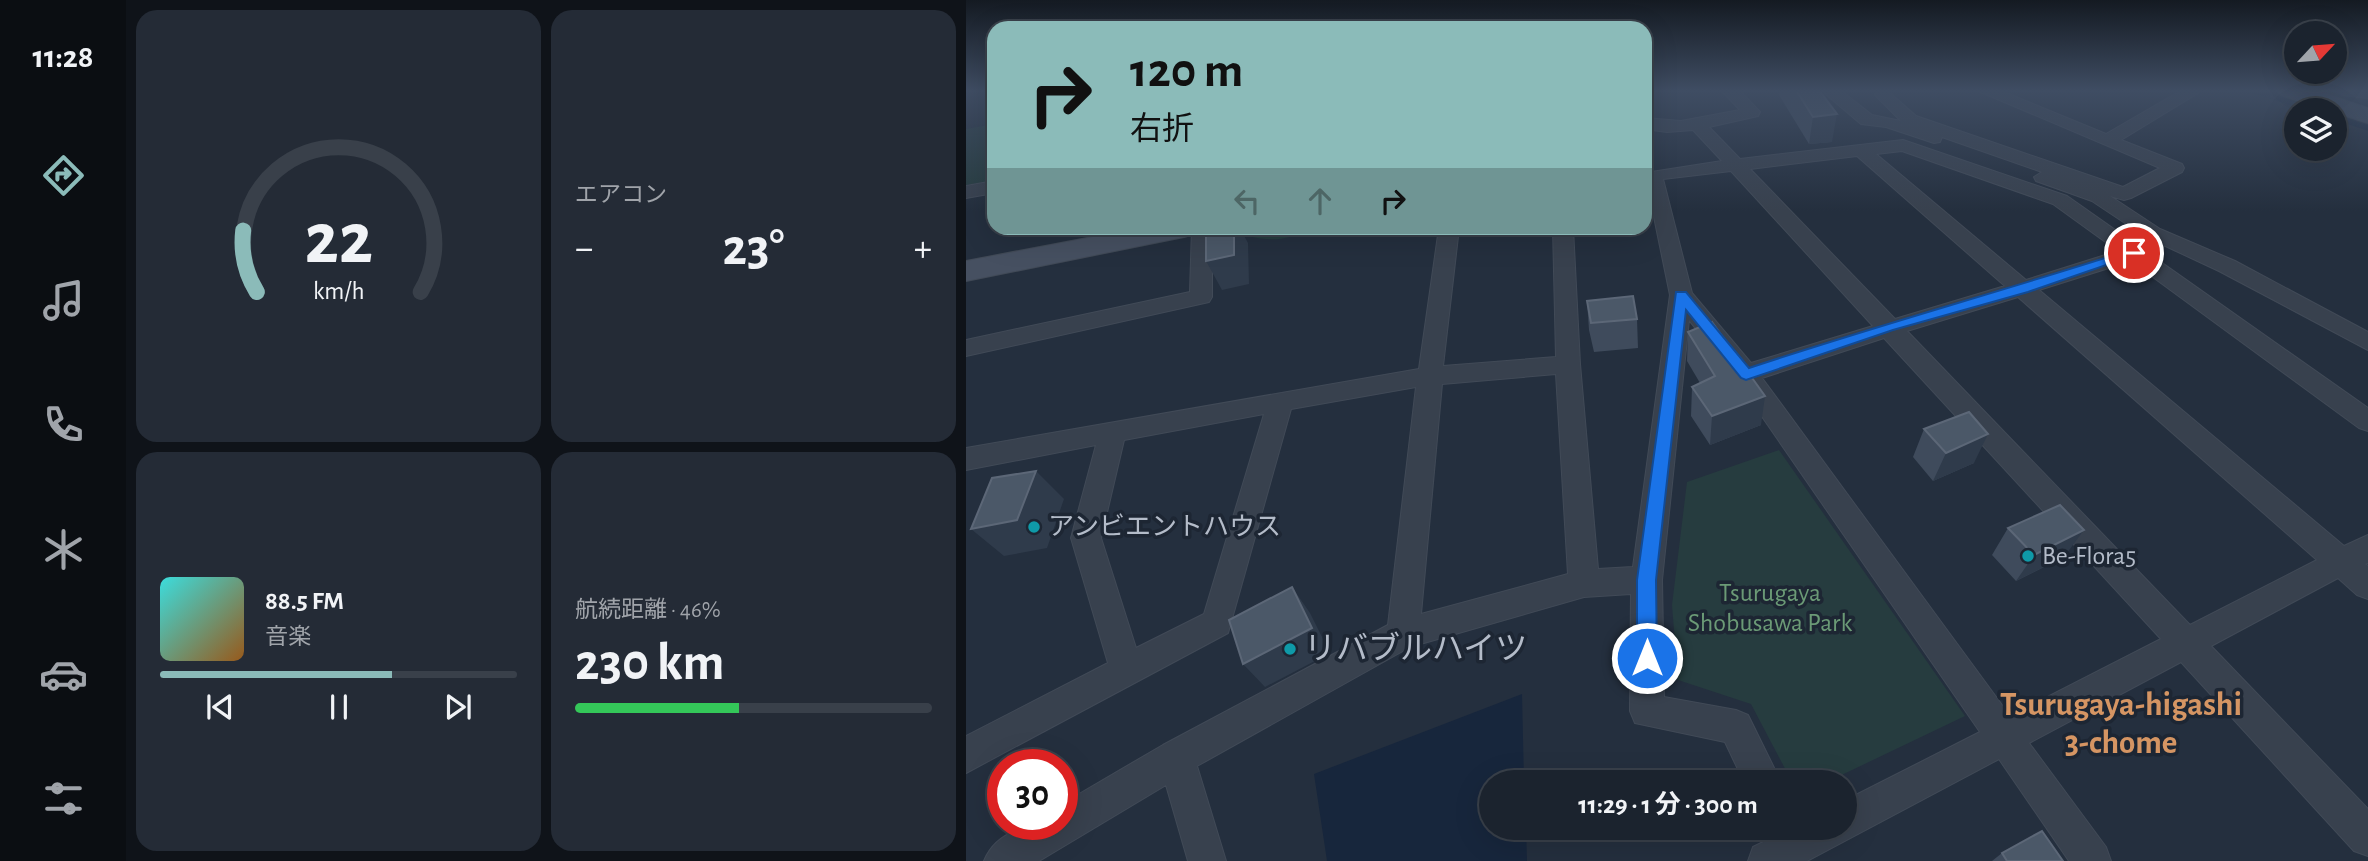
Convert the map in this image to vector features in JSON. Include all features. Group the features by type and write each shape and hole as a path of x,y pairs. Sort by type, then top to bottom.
{"street":[{"path":"1703,130 2368,837"},
{"path":"1909,130 2099,197 2153,233 2227,266 2368,342"},
{"path":"1939,130 2124,194 2175,169 2080,130"},
{"path":"2106,141 2125,130"},
{"path":"1757,770 1736,727 1647,711 1647,580 1681,295 1653,175 1903,145 2060,200 2368,421"},
{"path":"1861,150 2023,289 2354,555 2368,585"},
{"path":"966,192 987,188"},
{"path":"966,271 1149,235"},
{"path":"966,348 1201,297 1202,235"},
{"path":"1403,634 1430,376 1449,235"},
{"path":"1563,235 1568,364 1584,583"},
{"path":"1746,374 1888,327 2023,289 2134,253"},
{"path":"1681,295 1746,374 2092,861"},
{"path":"966,459 1430,376 1568,364"},
{"path":"966,755 1217,623 1280,402"},
{"path":"1114,432 1086,538 1127,671"},
{"path":"1857,814 2354,555"},
{"path":"1003,861 1176,758 1403,634 1584,583 1647,580"},
{"path":"1176,758 1208,861"},
{"path":"1787,849 1806,840"}],"green space":[{"path":"966,130 987,130 987,182 966,185"},
{"path":"1246,235 1294,235 1280,239"},
{"name":"Tsurugaya Shobusawa Park","path":"1779,450 1965,716 1852,770 1786,770 1751,704 1678,680 1672,605 1687,482"}],"water":[{"path":"1522,694 1524,770 1479,770 1479,840 1526,840 1527,861 1327,861 1314,774"}],"building":[{"path":"1206,235 1234,235 1234,255 1206,261"},
{"path":"1633,296 1637,319 1591,323 1587,301"},
{"path":"1712,322 1765,396 1712,416 1692,387 1715,376 1688,332"},
{"path":"1969,412 1988,434 1946,453 1924,429"},
{"path":"1036,471 1017,520 971,529 992,478"},
{"path":"2060,505 2084,530 2034,555 2008,528"},
{"path":"1292,587 1312,628 1243,664 1229,620"},
{"path":"2042,831 2063,861 2007,861 2002,853"}],"place":[{"name":"アンビエントハウス","path":"1034,527"},
{"name":"Be-Flora5","path":"2028,556"},
{"name":"リバブルハイツ","path":"1290,649"}],"district":[{"name":"Tsurugaya-higashi 3-chome","path":"2121,724"}],"route":[{"path":"1647,658 1647,580 1681,295 1746,374 1888,327 2023,289 2134,253"}]}
